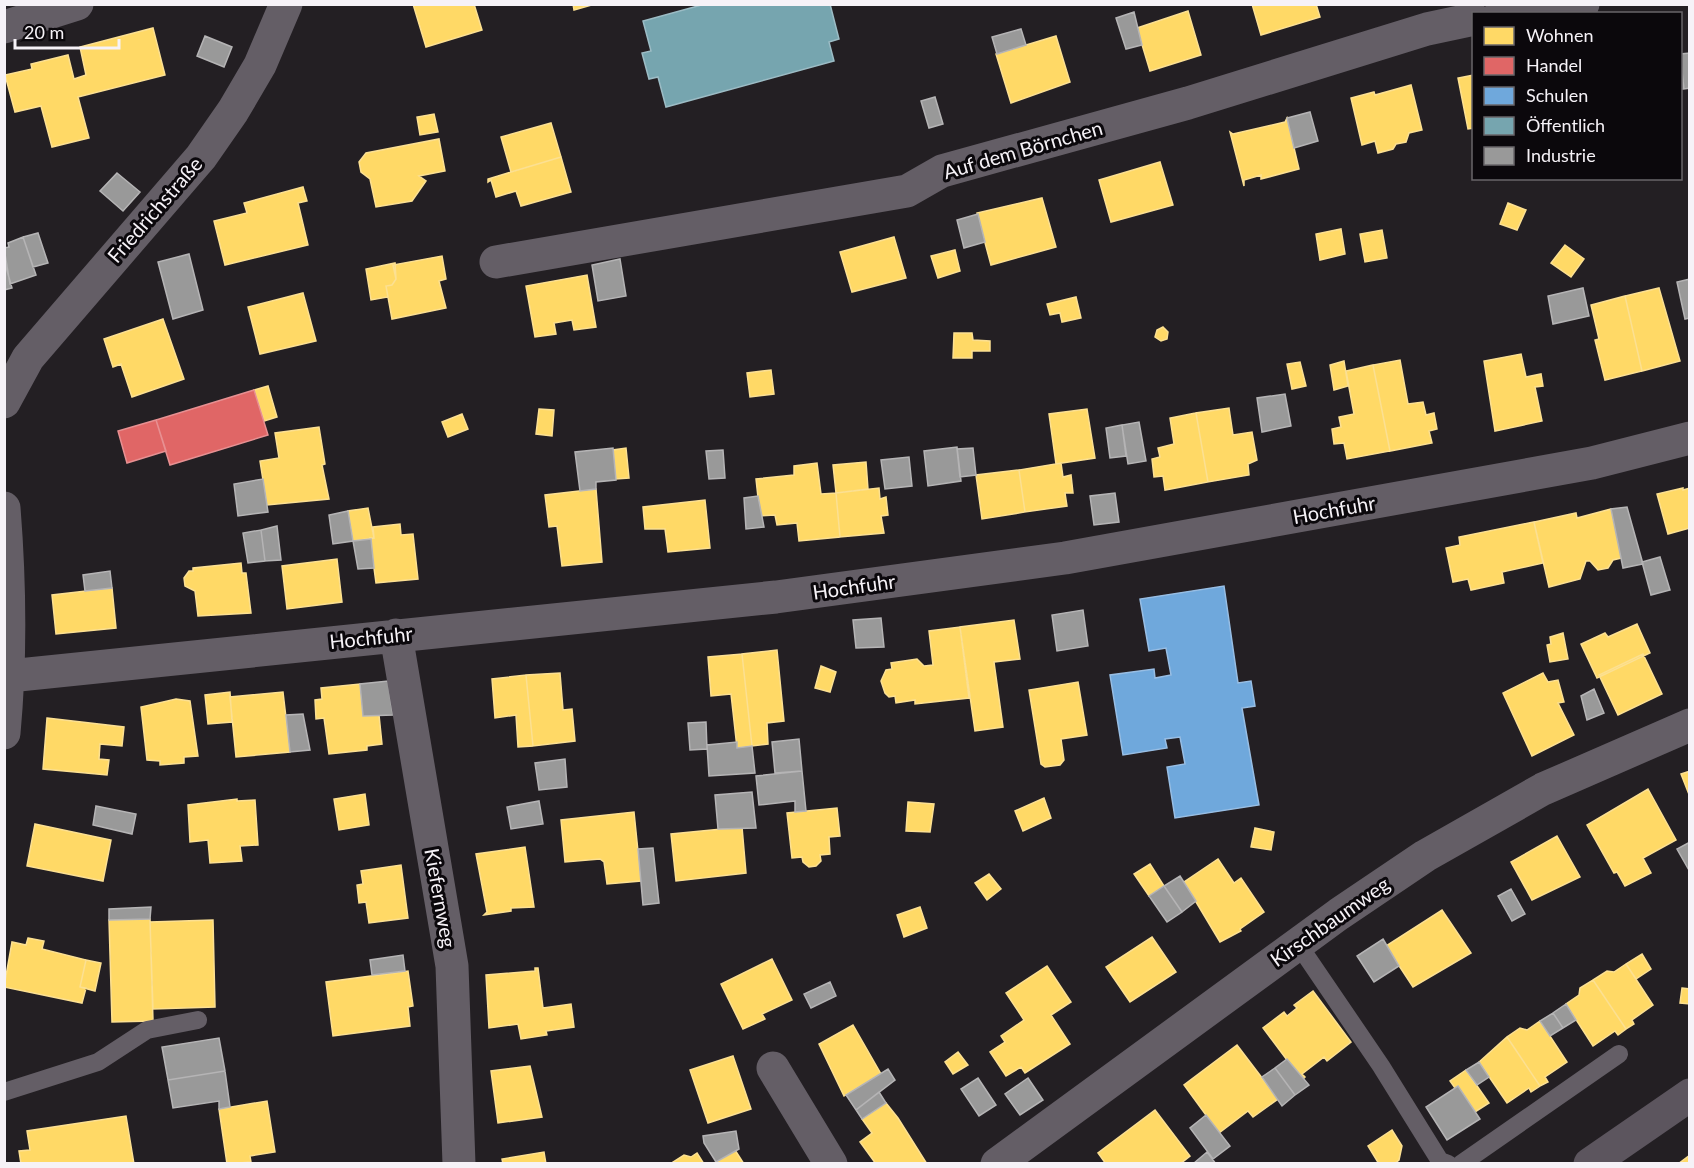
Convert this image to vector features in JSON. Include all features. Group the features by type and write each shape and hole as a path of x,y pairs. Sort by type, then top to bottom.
{"main road":[{"path":"1590,1164 1689,1095"}],"street":[{"path":"4,27 77,4"},
{"name":"Friedrichstraße","path":"4,402 28,358 201,157 233,111 260,65 286,4"},
{"path":"1517,12 1583,4"},
{"name":"Auf dem Börnchen","path":"496,262 907,191 942,171 1188,103 1427,29 1472,19"},
{"name":"Hochfuhr","path":"9,676 776,597 1065,558 1592,463 1689,438"},
{"path":"4,508 10,579 9,676 4,733"},
{"name":"Kiefernweg","path":"396,635 452,966 459,1164"},
{"name":"Kirschbaumweg","path":"997,1164 1298,944 1425,856 1543,789 1689,725"},
{"path":"773,1068 831,1164"}],"lane":[{"path":"1298,944 1381,1066 1440,1161 1448,1164"},
{"path":"4,1092 98,1062 147,1030 198,1020"},
{"path":"1461,1164 1619,1054"}],"building: Wohnen":[{"path":"413,4 474,4 482,30 426,47"},
{"path":"573,4 595,4 574,10"},
{"path":"1252,4 1316,4 1320,17 1261,35"},
{"path":"1188,11 1201,55 1150,71 1137,28"},
{"path":"153,28 165,75 78,97 89,138 52,147 41,106 15,112 5,75 32,69 31,64 68,55 74,79 86,75 80,47"},
{"path":"1056,36 1070,82 1011,103 996,54"},
{"path":"1472,75 1472,128 1468,129 1458,78"},
{"path":"1411,85 1422,130 1409,133 1406,142 1396,144 1393,149 1378,153 1375,141 1362,145 1351,98 1374,92 1375,95"},
{"path":"434,114 438,132 420,135 417,117"},
{"path":"1287,118 1299,169 1261,179 1261,175 1244,180 1244,186 1230,132 1233,134 1285,122"},
{"path":"551,123 561,157 511,172 501,137"},
{"path":"439,139 445,171 419,176 426,181 412,201 376,207 370,179 361,172 359,162 366,153"},
{"path":"561,157 571,192 521,206 516,191 496,197 491,180 488,182 488,179"},
{"path":"1160,162 1173,205 1111,222 1099,180"},
{"path":"303,187 307,201 298,203 308,245 225,265 214,221 247,213 244,203"},
{"path":"1042,198 1056,247 991,265 977,213"},
{"path":"1508,203 1526,210 1517,230 1500,224"},
{"path":"1341,229 1345,254 1320,260 1316,234"},
{"path":"1382,230 1387,258 1365,262 1360,234"},
{"path":"894,237 906,278 852,292 840,252"},
{"path":"1565,245 1584,259 1571,277 1551,263"},
{"path":"955,250 960,271 938,278 931,256"},
{"path":"442,256 446,279 439,281 446,308 392,319 386,286 392,285 396,279 393,265"},
{"path":"395,263 396,279 392,285 386,286 388,297 371,300 366,269"},
{"path":"587,275 596,327 574,330 572,320 554,323 556,334 535,337 526,286"},
{"path":"1659,288 1680,361 1642,371 1625,296"},
{"path":"303,293 316,341 260,354 248,307"},
{"path":"1625,296 1642,371 1605,380 1595,340 1599,339 1591,305"},
{"path":"1076,297 1081,318 1062,322 1060,313 1050,315 1047,304"},
{"path":"163,319 184,379 132,397 121,364 113,367 104,339"},
{"path":"1163,327 1168,332 1167,339 1161,341 1155,337 1157,330"},
{"path":"954,333 972,333 973,340 990,341 990,351 972,351 972,358 953,358"},
{"path":"1521,354 1526,377 1541,374 1543,386 1535,387 1542,421 1495,431 1484,361"},
{"path":"1400,360 1408,404 1423,402 1426,415 1434,413 1437,429 1429,431 1432,443 1390,451 1373,365"},
{"path":"1344,361 1348,386 1334,390 1330,365"},
{"path":"1300,362 1306,386 1292,389 1287,364"},
{"path":"1373,365 1390,451 1347,459 1344,443 1334,444 1332,429 1341,427 1339,417 1354,414 1346,371"},
{"path":"771,370 774,394 750,397 747,373"},
{"path":"268,386 277,417 264,421 254,390"},
{"path":"1229,408 1233,435 1252,432 1257,460 1248,464 1249,475 1208,482 1196,413"},
{"path":"539,409 554,410 552,436 536,434"},
{"path":"1087,409 1095,458 1056,464 1049,414"},
{"path":"1196,413 1208,482 1165,490 1163,476 1154,477 1152,459 1160,457 1158,448 1174,444 1170,418"},
{"path":"462,414 468,429 448,437 442,422"},
{"path":"319,427 325,464 322,465 329,499 267,505 260,461 279,458 275,433"},
{"path":"626,448 629,478 616,479 613,450"},
{"path":"866,462 868,489 836,493 833,465"},
{"path":"817,463 821,494 836,493 840,537 799,541 797,523 777,525 775,515 760,516 756,479 794,475 794,466"},
{"path":"1061,463 1063,477 1071,475 1073,493 1065,493 1067,506 1025,512 1019,470"},
{"path":"1019,470 1025,512 982,519 976,475"},
{"path":"879,488 880,499 886,497 888,515 881,516 884,533 840,537 836,493"},
{"path":"1683,488 1683,490 1690,488 1690,528 1668,534 1657,494"},
{"path":"596,489 602,562 562,566 557,526 549,527 545,495"},
{"path":"705,500 710,548 668,552 665,529 645,529 643,507"},
{"path":"368,508 374,538 353,541 348,511"},
{"path":"1611,509 1622,558 1613,560 1608,568 1598,570 1590,561 1586,561 1580,579 1549,587 1534,522 1576,513 1577,518"},
{"path":"1534,522 1543,563 1502,572 1504,583 1471,590 1468,579 1453,582 1446,548 1460,545 1459,537"},
{"path":"400,524 401,535 413,534 418,579 376,583 370,538 374,538 373,527"},
{"path":"337,559 342,602 287,609 282,566"},
{"path":"241,563 242,573 246,573 251,613 198,616 195,591 185,586 184,578 189,571 193,571 193,568"},
{"path":"112,588 116,628 56,634 52,595"},
{"path":"1014,620 1020,659 994,662 1003,727 975,731 960,627"},
{"path":"1637,624 1650,653 1597,678 1581,644 1605,633 1608,637"},
{"path":"960,627 969,698 915,704 915,700 896,703 895,696 889,697 885,693 881,681 886,670 892,669 891,663 917,659 924,666 933,665 929,631"},
{"path":"1563,633 1568,659 1550,662 1547,645 1551,644 1550,637"},
{"path":"777,650 784,721 767,723 768,744 752,746 742,654"},
{"path":"742,654 752,746 737,748 731,694 711,696 708,657"},
{"path":"1643,654 1662,694 1618,715 1599,675"},
{"path":"821,666 836,672 830,692 815,688"},
{"path":"560,673 563,710 572,709 575,741 533,746 526,675"},
{"path":"1543,673 1548,682 1558,680 1564,702 1558,703 1574,735 1532,756 1503,693"},
{"path":"526,675 533,746 518,747 516,715 495,718 492,679"},
{"path":"1078,682 1087,735 1061,739 1064,760 1060,765 1045,767 1041,764 1029,690"},
{"path":"360,684 363,716 379,715 382,744 367,746 367,750 329,754 324,718 316,719 315,700 322,699 321,688"},
{"path":"230,692 232,722 208,724 205,695"},
{"path":"283,692 290,752 236,757 230,697"},
{"path":"176,699 190,701 198,756 184,757 184,763 160,765 160,761 147,760 141,707"},
{"path":"47,718 124,727 122,746 100,744 99,759 109,760 107,775 43,769"},
{"path":"1690,771 1690,797 1681,774"},
{"path":"1648,789 1676,840 1643,858 1651,873 1625,886 1617,872 1614,873 1587,825"},
{"path":"365,794 369,825 339,830 334,799"},
{"path":"1044,798 1051,818 1023,831 1015,811"},
{"path":"237,799 237,801 255,800 258,845 240,846 242,861 210,863 208,840 190,842 188,805"},
{"path":"908,802 934,804 930,832 906,831"},
{"path":"837,808 840,836 829,837 830,854 820,855 821,861 816,866 809,867 803,862 802,857 792,858 787,813"},
{"path":"634,812 641,881 607,884 604,862 600,859 565,862 561,820"},
{"path":"35,824 111,840 103,881 27,866"},
{"path":"742,827 746,873 676,881 671,834"},
{"path":"1255,828 1274,832 1271,850 1251,847"},
{"path":"1557,836 1580,877 1532,900 1511,862"},
{"path":"525,847 534,907 511,908 511,911 484,915 487,912 476,854"},
{"path":"1218,859 1234,883 1241,878 1264,912 1240,929 1241,931 1220,942 1184,882"},
{"path":"1150,864 1164,886 1149,896 1134,874"},
{"path":"401,865 408,918 369,923 366,902 359,903 357,885 363,884 361,871"},
{"path":"989,874 1001,889 987,900 975,883"},
{"path":"920,907 927,928 904,937 897,915"},
{"path":"1442,910 1471,953 1413,987 1386,946"},
{"path":"150,919 153,1021 112,1022 109,920"},
{"path":"213,920 215,1007 153,1009 150,922"},
{"path":"1152,937 1176,972 1130,1002 1106,967"},
{"path":"28,938 44,941 42,949 86,960 80,987 86,988 82,1003 4,987 12,942 26,945"},
{"path":"1642,954 1651,969 1636,979 1626,964"},
{"path":"772,959 792,1000 762,1014 765,1019 743,1029 721,984"},
{"path":"86,960 101,963 95,991 80,987"},
{"path":"1626,964 1653,1005 1632,1020 1634,1024 1626,1029 1593,980 1607,971 1614,972"},
{"path":"1047,966 1071,1002 1051,1015 1070,1044 1025,1073 1021,1067 1006,1076 990,1052 1005,1042 1001,1036 1024,1020 1006,993"},
{"path":"535,968 538,968 543,1008 571,1004 574,1027 546,1031 547,1035 521,1039 518,1024 489,1028 486,975 535,971"},
{"path":"408,971 413,1006 408,1007 410,1026 333,1036 326,982"},
{"path":"1593,980 1626,1029 1618,1035 1615,1031 1593,1046 1566,1004 1579,995 1580,988"},
{"path":"1682,988 1690,989 1690,1004 1680,1003"},
{"path":"1313,991 1351,1042 1327,1061 1324,1057 1302,1074 1305,1077 1302,1080 1263,1028 1284,1012 1287,1016 1297,1008 1294,1005"},
{"path":"1540,1021 1567,1062 1545,1077 1548,1082 1540,1086 1507,1037 1520,1028 1527,1030"},
{"path":"853,1025 881,1074 844,1096 819,1044"},
{"path":"1507,1037 1540,1086 1531,1092 1529,1088 1507,1103 1479,1062"},
{"path":"1237,1045 1278,1099 1253,1117 1248,1111 1219,1133 1184,1085"},
{"path":"958,1052 968,1065 953,1074 945,1062"},
{"path":"733,1056 751,1109 708,1123 690,1070"},
{"path":"530,1066 542,1117 498,1123 491,1071"},
{"path":"1466,1070 1489,1103 1475,1112 1458,1086 1455,1088 1450,1081"},
{"path":"267,1101 275,1152 250,1156 251,1162 227,1164 219,1109"},
{"path":"886,1103 927,1164 876,1164 860,1142 872,1133 862,1119"},
{"path":"1155,1110 1190,1156 1180,1164 1106,1164 1098,1153"},
{"path":"126,1116 134,1164 21,1164 19,1151 30,1150 27,1131"},
{"path":"1392,1130 1402,1146 1399,1160 1394,1164 1379,1164 1368,1146"},
{"path":"735,1150 744,1164 713,1164 716,1162"},
{"path":"544,1152 546,1164 503,1164 502,1159"},
{"path":"697,1153 704,1164 670,1164 684,1155 691,1157"},
{"path":"1690,1155 1690,1164 1678,1164"}],"building: Handel":[{"path":"254,390 268,435 170,465 156,420"},
{"path":"156,420 166,451 127,463 118,431"}],"building: Schulen":[{"path":"1224,586 1238,683 1251,681 1255,706 1242,708 1259,805 1175,818 1167,767 1185,764 1180,737 1165,739 1167,748 1123,755 1110,675 1154,669 1155,678 1171,675 1166,648 1149,651 1140,599"}],"building: Öffentlich":[{"path":"705,4 830,4 839,39 829,42 834,61 666,107 658,77 649,79 642,53 651,51 643,21"}],"building: Industrie":[{"path":"1134,12 1142,45 1126,49 1116,18"},
{"path":"1021,29 1026,45 997,54 992,37"},
{"path":"205,36 232,47 224,67 197,56"},
{"path":"1690,53 1690,88 1684,89 1682,72 1682,54"},
{"path":"935,97 943,124 929,128 921,101"},
{"path":"1310,112 1318,141 1294,148 1287,118"},
{"path":"117,173 140,192 123,211 100,191"},
{"path":"978,214 985,242 964,248 957,220"},
{"path":"38,233 48,263 33,267 23,237"},
{"path":"23,237 36,275 10,284 4,248 9,247 8,243"},
{"path":"189,254 203,310 173,319 158,262"},
{"path":"620,259 626,296 598,301 592,265"},
{"path":"4,260 12,288 4,290"},
{"path":"1690,279 1690,318 1685,319 1677,282"},
{"path":"1583,288 1589,316 1553,324 1548,296"},
{"path":"1285,394 1291,426 1262,432 1257,398"},
{"path":"1139,422 1146,461 1128,464 1122,425"},
{"path":"1122,425 1126,456 1110,458 1106,428"},
{"path":"957,447 961,481 928,486 924,451"},
{"path":"613,448 616,480 596,482 596,489 580,491 575,452"},
{"path":"973,448 976,475 960,477 957,449"},
{"path":"723,450 725,478 709,479 706,451"},
{"path":"909,457 912,486 885,489 881,460"},
{"path":"263,479 268,512 238,516 234,484"},
{"path":"1115,493 1119,522 1094,525 1090,496"},
{"path":"758,496 764,527 746,529 744,498"},
{"path":"1627,507 1643,564 1623,568 1611,509"},
{"path":"348,511 353,541 333,544 329,515"},
{"path":"277,526 281,560 265,561 261,530"},
{"path":"261,530 265,561 248,563 243,533"},
{"path":"371,539 374,568 358,569 353,541"},
{"path":"1660,557 1670,590 1651,595 1642,562"},
{"path":"110,571 112,588 85,591 83,575"},
{"path":"1083,610 1088,646 1057,651 1052,615"},
{"path":"881,618 884,647 856,648 853,620"},
{"path":"388,681 393,715 363,716 360,684"},
{"path":"1594,689 1604,713 1587,720 1581,696"},
{"path":"303,714 310,750 290,752 286,715"},
{"path":"706,722 707,749 690,750 688,723"},
{"path":"799,739 802,771 775,773 772,742"},
{"path":"737,742 737,748 752,746 755,773 709,776 707,745"},
{"path":"565,759 567,787 539,790 535,763"},
{"path":"802,771 806,811 795,812 795,801 759,805 756,776"},
{"path":"752,792 756,828 718,829 715,795"},
{"path":"539,801 543,824 511,829 507,807"},
{"path":"96,806 136,814 132,834 93,825"},
{"path":"1690,842 1690,872 1677,849"},
{"path":"653,848 659,903 643,905 638,849"},
{"path":"1180,876 1196,901 1182,912 1164,886"},
{"path":"1164,886 1182,912 1167,922 1149,896"},
{"path":"1511,889 1525,914 1512,921 1498,896"},
{"path":"151,907 150,919 109,920 109,909"},
{"path":"1383,939 1399,966 1374,982 1357,956"},
{"path":"403,955 405,971 372,975 370,960"},
{"path":"830,982 836,996 811,1008 804,994"},
{"path":"1566,1004 1576,1020 1563,1028 1553,1013"},
{"path":"1553,1013 1563,1028 1550,1036 1540,1021"},
{"path":"219,1038 225,1071 168,1080 162,1047"},
{"path":"1287,1059 1309,1085 1295,1095 1275,1068"},
{"path":"1479,1062 1489,1077 1477,1085 1466,1070"},
{"path":"1275,1068 1295,1095 1282,1106 1262,1077"},
{"path":"888,1069 895,1080 856,1110 846,1095"},
{"path":"225,1071 230,1107 219,1109 219,1101 173,1108 168,1080"},
{"path":"978,1078 996,1105 979,1116 961,1089"},
{"path":"1028,1078 1043,1100 1020,1115 1005,1094"},
{"path":"1458,1086 1480,1119 1447,1140 1426,1107"},
{"path":"879,1092 886,1103 862,1119 856,1110"},
{"path":"1206,1115 1230,1146 1213,1159 1190,1128"},
{"path":"736,1131 739,1149 716,1162 704,1143 703,1136"},
{"path":"1207,1152 1216,1164 1194,1164 1194,1163"}]}
